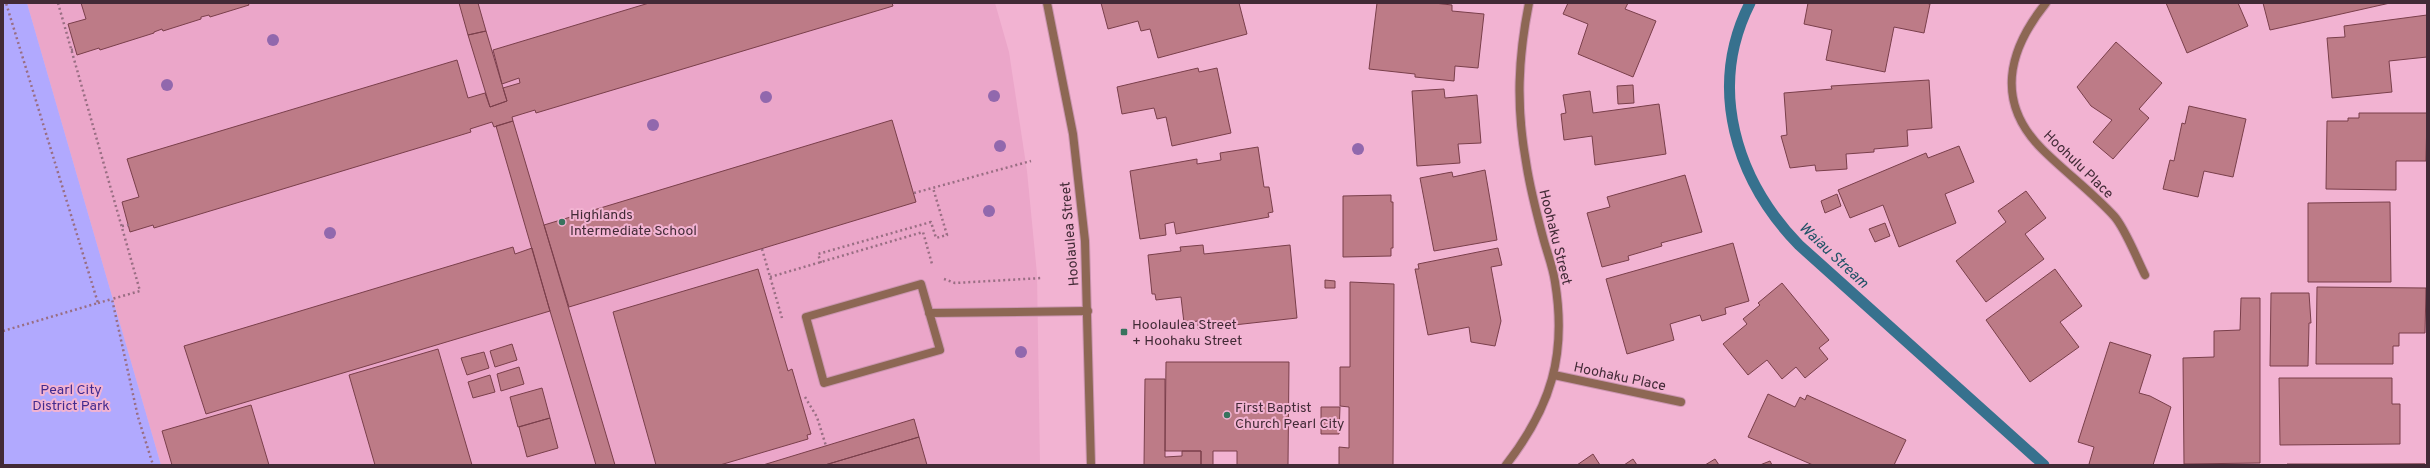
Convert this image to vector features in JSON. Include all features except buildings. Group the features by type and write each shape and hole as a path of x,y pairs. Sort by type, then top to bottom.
{"street":[{"name":"Hoolaulea Street","path":"1047,3 1073,134 1085,241 1091,465"},
{"name":"Hoohaku Street","path":"1506,465 1527,438 1540,413 1554,375 1558,347 1559,316 1555,281 1534,203 1526,162 1518,90 1521,42 1529,3"},
{"name":"Hoohulu Place","path":"2046,3 2023,34 2015,56 2011,80 2013,99 2023,124 2041,148 2115,217 2145,275"},
{"path":"921,284 929,313 940,350 824,383 806,317 921,284"},
{"path":"929,313 1088,311"},
{"name":"Hoohaku Place","path":"1554,375 1681,402"}],"path":[{"path":"6,3 98,303"},
{"path":"3,331 140,291 58,3"},
{"path":"71,50 75,49"},
{"path":"914,193 1031,161"},
{"path":"821,262 818,254 931,222 936,238 947,235 934,188"},
{"path":"122,226 129,225"},
{"path":"762,249 765,258"},
{"path":"112,299 138,417 153,465"},
{"path":"817,417 826,446"}],"shaded area":[{"name":"Highlands Intermediate School","path":"27,3 995,3 1009,52 1027,171 1037,274 1040,465 161,465"}],"green space":[{"name":"Pearl City District Park","path":"3,3 27,3 161,465 3,465"}],"waterway":[{"name":"Waiau Stream","path":"1750,3 1737,35 1731,68 1730,100 1735,132 1744,162 1759,192 1777,219 1799,245 2044,465"}],"place":[{"name":"Highlands Intermediate School","path":"562,222"},
{"name":"Hoolaulea Street + Hoohaku Street","path":"1124,332"},
{"name":"First Baptist Church Pearl City","path":"1227,415"}]}
